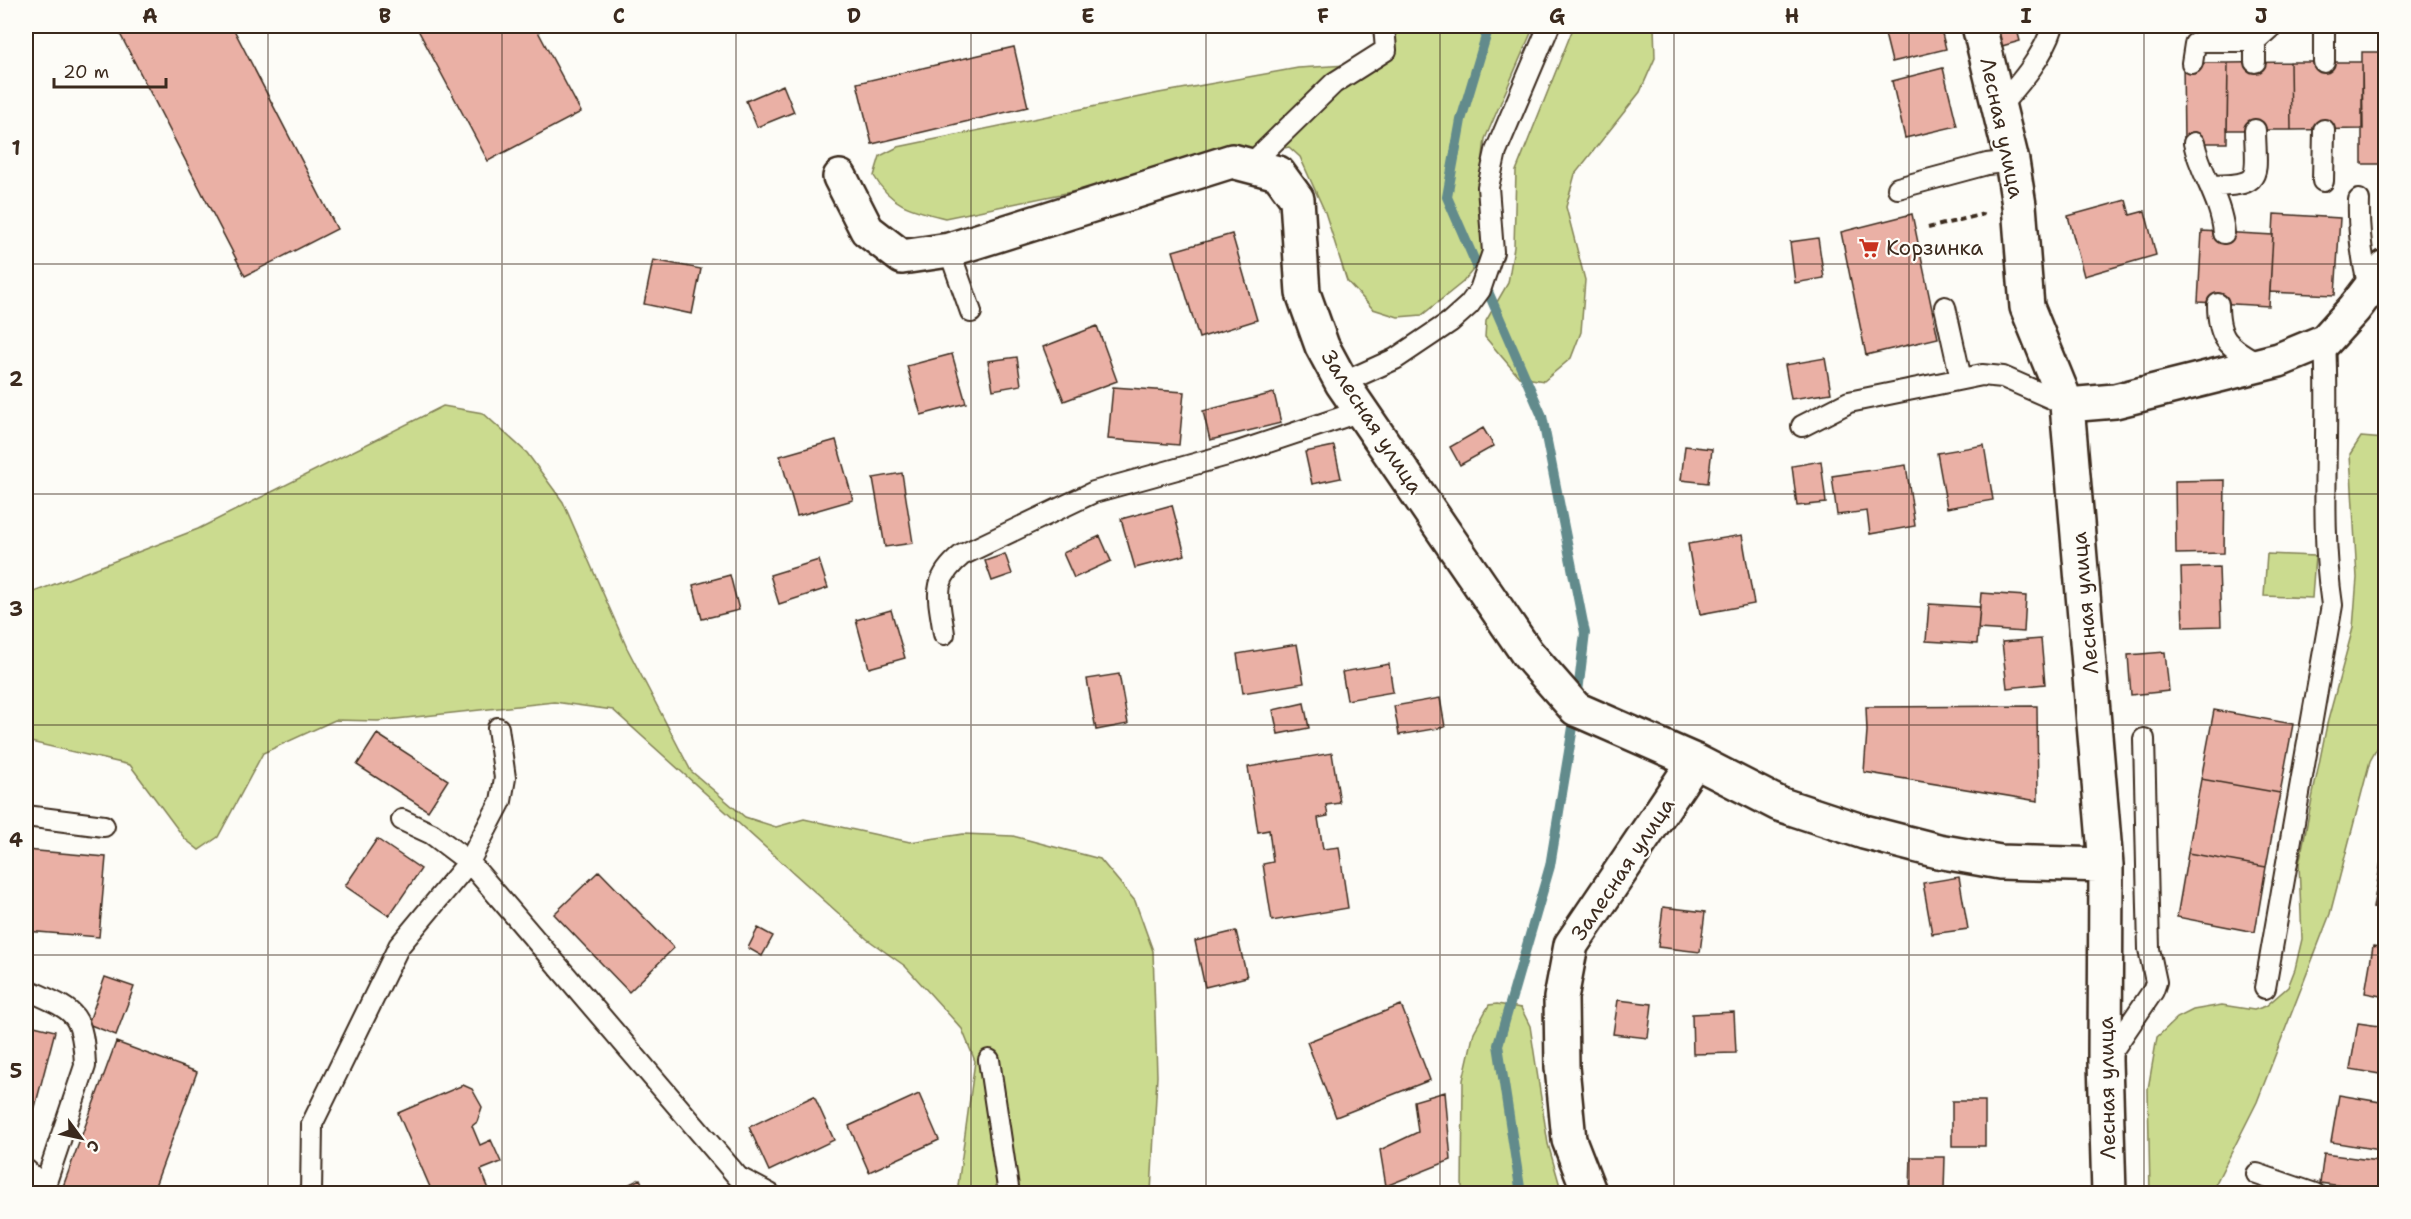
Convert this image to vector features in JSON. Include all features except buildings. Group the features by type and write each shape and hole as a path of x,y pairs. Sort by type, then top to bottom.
{"street":[{"name":"Лесная улица","path":"1979,26 2012,161 2019,205 2027,307 2067,405 2106,865 2105,1060 2109,1194"},
{"name":"Залесная улица","path":"840,177 867,230 902,257 949,250 1232,161 1251,164 1278,173 1297,199 1303,293 1322,346 1342,383 1527,653 1576,709 1695,761 1779,804 1864,832 1938,851 2000,862 2106,865"},
{"path":"2067,405 2115,401 2279,360 2325,341 2377,278"},
{"name":"Залесная улица","path":"1590,1194 1569,1140 1562,1067 1561,998 1572,945 1695,761"}],"lane":[{"path":"1251,164 1334,83 1386,50 1384,26"},
{"path":"1342,383 1395,359 1450,322 1469,305 1480,290 1493,252 1488,187 1496,151 1550,26"},
{"path":"2000,106 2027,74 2048,40 2052,26"},
{"path":"2192,63 2195,44 2202,41 2255,41 2272,26"},
{"path":"2324,26 2324,62"},
{"path":"2255,41 2255,62"},
{"path":"2210,186 2250,182 2256,174 2255,130"},
{"path":"2323,181 2324,130"},
{"path":"2194,143 2198,160 2217,197 2224,232"},
{"path":"1899,188 1987,164 2012,161"},
{"path":"2359,200 2358,224 2377,278"},
{"path":"949,250 971,312"},
{"path":"2218,304 2218,327 2224,340 2261,364"},
{"path":"1945,306 1961,379"},
{"path":"2265,988 2332,605 2327,570 2328,389 2325,341"},
{"path":"1802,426 1850,402 1894,395 1982,375 2003,377 2067,405"},
{"path":"944,634 938,587 947,567 962,555 1094,492 1238,452 1360,411"},
{"path":"311,1194 312,1124 399,946 468,862 501,801 505,778 498,728"},
{"path":"2105,1060 2153,991 2156,982 2149,949 2144,739"},
{"path":"26,816 104,826"},
{"path":"402,820 432,834 468,862 738,1177 770,1194"},
{"path":"26,989 71,1010 82,1026 85,1066 43,1190"},
{"path":"989,1060 1009,1194"},
{"path":"26,1170 43,1190"},
{"path":"2257,1174 2315,1194"}],"path":[{"path":"1928,228 2019,205"}],"green space":[{"path":"1387,26 1534,26 1485,139 1479,189 1487,235 1481,260 1463,282 1422,315 1398,317 1373,309 1347,281 1325,212 1300,157 1289,147 945,218 913,209 895,200 874,176 880,156 898,147 1159,93 1298,68 1380,63"},
{"path":"1574,26 1654,26 1655,58 1640,92 1575,174 1566,207 1585,280 1581,332 1571,358 1544,381 1519,377 1485,337 1486,321 1508,283 1514,247 1516,171"},
{"path":"443,406 483,413 527,453 563,502 627,648 691,771 745,817 776,827 804,819 910,842 963,834 1013,836 1100,859 1135,901 1153,951 1157,1076 1151,1193 957,1193 975,1061 962,1029 905,966 867,939 613,710 554,702 378,721 335,720 263,753 218,837 199,850 185,839 130,765 26,741 26,595 198,529"},
{"path":"2361,437 2385,439 2385,734 2370,761 2330,914 2257,1102 2211,1193 2150,1193 2148,1089 2157,1037 2177,1018 2193,1010 2222,1005 2254,1010 2266,1006 2288,987 2295,969 2302,939 2299,864 2327,724 2353,628 2357,578 2350,454"},
{"path":"2267,554 2315,556 2312,598 2264,596"},
{"path":"1489,1005 1521,1008 1530,1026 1548,1144 1562,1193 1462,1193 1463,1080 1474,1032"}],"waterway":[{"path":"1489,26 1461,120 1447,197 1542,416 1585,633 1576,709 1550,866 1498,1045 1521,1194"}],"place":[{"name":"Корзинка","path":"1869,248"}]}
